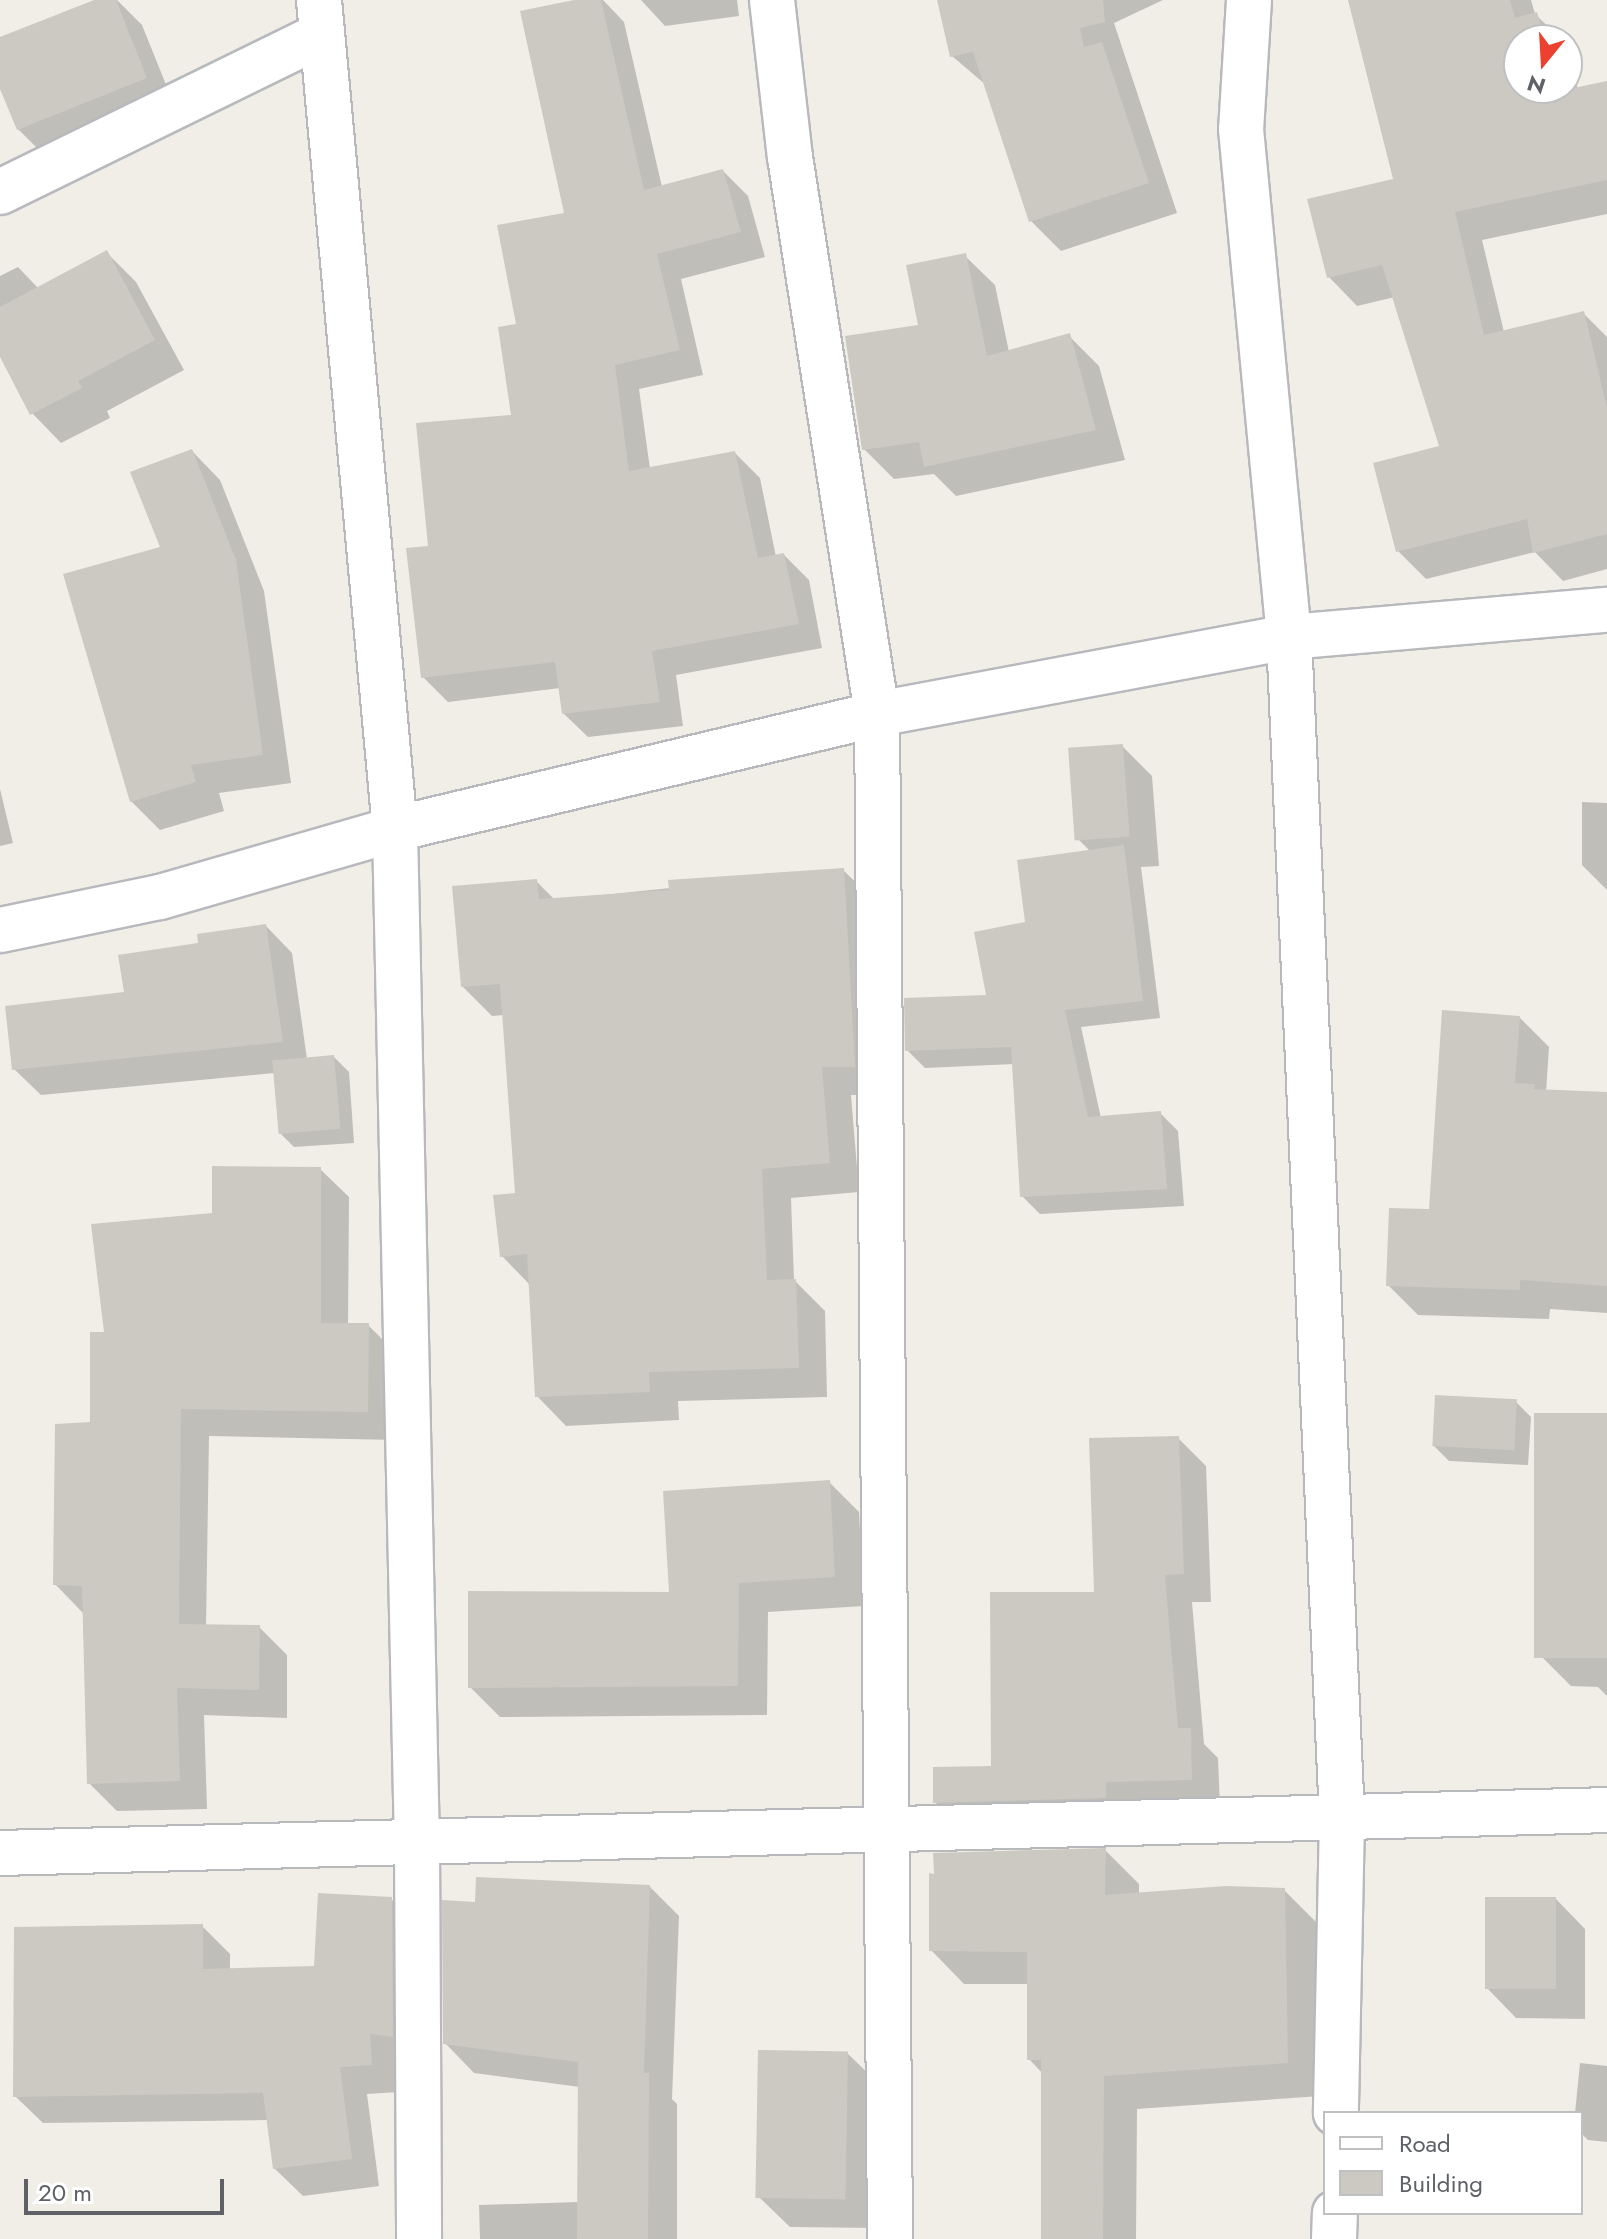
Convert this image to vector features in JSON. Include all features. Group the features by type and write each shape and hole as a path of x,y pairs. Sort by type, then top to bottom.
{"street":[{"path":"772,0 790,157 877,714 890,2239"},
{"path":"1249,0 1241,129 1289,637 1342,1819 1336,2111"},
{"path":"0,192 319,18 395,829 417,1844 419,2239"},
{"path":"0,930 160,897 395,829 877,714 1289,637 1607,610"},
{"path":"0,1853 886,1833 1607,1810"},
{"path":"1334,2239 1335,2215"}],"building":[{"path":"94,0 116,0 147,78 17,130 0,89 0,37"},
{"path":"574,0 601,0 644,190 723,169 741,232 657,254 680,350 615,365 629,471 735,451 758,558 784,553 799,624 652,651 660,702 562,714 555,662 421,678 406,548 428,546 416,423 511,415 498,327 516,324 497,225 564,213 520,11"},
{"path":"937,0 1103,0 1105,22 1080,28 1084,47 1102,42 1149,183 1029,222 973,52 950,57"},
{"path":"1348,0 1510,0 1515,18 1537,12 1540,24 1503,24 1503,104 1583,104 1583,86 1607,81 1607,180 1455,212 1484,335 1584,311 1607,408 1607,534 1533,553 1527,519 1396,552 1373,463 1439,446 1382,265 1327,278 1307,199 1393,179"},
{"path":"107,250 155,340 78,381 82,388 30,415 0,357 0,307"},
{"path":"966,253 987,356 1070,333 1096,430 924,467 919,442 862,450 845,336 918,325 906,265"},
{"path":"192,449 236,560 263,755 191,765 196,782 130,802 63,574 160,547 130,472"},
{"path":"1123,744 1129,837 1075,841 1068,748"},
{"path":"1124,845 1143,1001 1065,1010 1088,1117 1161,1111 1167,1189 1020,1197 1011,1047 905,1051 904,998 986,995 974,932 1025,922 1017,860"},
{"path":"844,868 855,1067 822,1067 830,1163 762,1169 767,1280 796,1279 799,1368 649,1372 650,1392 535,1397 527,1254 500,1257 493,1195 515,1193 500,984 461,987 452,886 537,879 539,899 669,890 668,880"},
{"path":"266,924 283,1042 12,1070 5,1006 124,992 118,955 198,943 197,934"},
{"path":"1442,1010 1520,1016 1515,1083 1535,1084 1534,1089 1607,1092 1607,1286 1520,1280 1520,1290 1386,1286 1389,1208 1429,1209"},
{"path":"334,1055 340,1129 279,1134 272,1060"},
{"path":"212,1166 321,1167 321,1323 369,1323 368,1412 181,1409 179,1624 260,1625 259,1690 177,1688 180,1781 87,1784 82,1586 53,1585 55,1424 90,1422 90,1332 104,1332 91,1224 212,1213"},
{"path":"1435,1395 1517,1399 1514,1450 1432,1446"},
{"path":"1534,1413 1607,1413 1607,1658 1534,1658"},
{"path":"1179,1436 1184,1574 1165,1575 1178,1728 1191,1728 1192,1780 1106,1782 1106,1798 933,1803 933,1767 991,1766 990,1592 1094,1592 1089,1438"},
{"path":"830,1480 835,1577 739,1583 738,1686 468,1688 468,1591 669,1592 663,1491"},
{"path":"1106,1848 1105,1895 1226,1886 1285,1888 1288,2063 1104,2076 1103,2239 1041,2239 1041,2060 1027,2060 1027,1952 929,1951 929,1873 934,1874 933,1853"},
{"path":"476,1877 650,1885 644,2073 649,2073 648,2239 577,2239 578,2062 443,2044 442,1900 475,1902"},
{"path":"318,1893 392,1897 393,2037 370,2034 372,2065 340,2067 352,2159 273,2169 263,2093 13,2097 14,1927 203,1924 203,1969 314,1966"},
{"path":"1485,1897 1556,1897 1556,1989 1485,1989"},
{"path":"758,2050 848,2052 845,2200 755,2198"}]}
